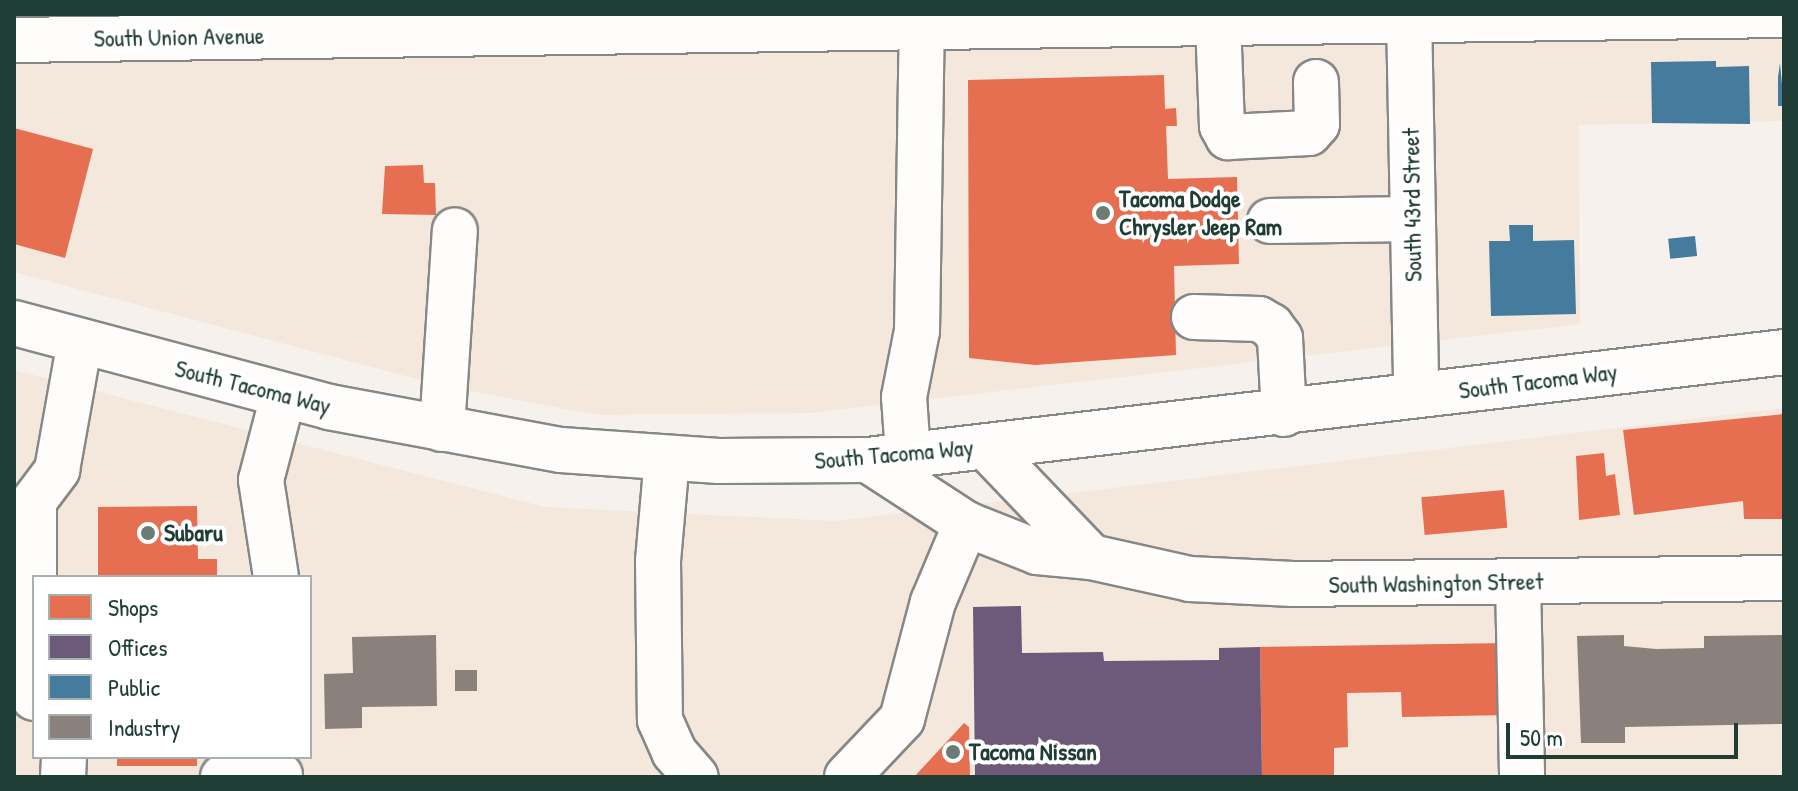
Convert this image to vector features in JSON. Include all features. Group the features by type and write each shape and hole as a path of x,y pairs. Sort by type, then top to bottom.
{"street":[{"name":"South Union Avenue","path":"14,40 156,25 1074,18 1218,22 1409,17 1784,15"},
{"name":"South 43rd Street","path":"1409,17 1416,395"},
{"path":"888,457 917,331 922,20"},
{"path":"1218,22 1222,126 1228,137 1309,133 1317,124 1316,82"},
{"path":"1270,221 1413,219"},
{"path":"442,429 455,230"},
{"path":"1194,317 1259,319 1271,326 1280,338 1284,414"},
{"name":"South Tacoma Way","path":"14,323 283,396 442,429 561,450 667,458 888,457 1284,414 1416,395 1784,352"},
{"path":"27,699 34,501 57,470 80,341"},
{"path":"276,575 261,480 283,396"},
{"path":"986,447 1091,557"},
{"name":"South Washington Street","path":"888,457 966,524 1037,552 1091,557 1155,575 1225,582 1784,578"},
{"path":"667,458 658,561 660,720 674,752 696,777"},
{"path":"847,777 902,719 933,602 966,524"},
{"path":"1518,582 1522,777"},
{"path":"223,777 280,770"}],"shaded area":[{"path":"14,14 1108,14 1109,41 1784,37 1784,121 1579,125 1580,324 811,413 598,415 443,386 14,272"},
{"path":"14,370 545,507 835,521 1784,408 1784,777 14,777"}],"building: Shops":[{"name":"Tacoma Dodge Chrysler Jeep Ram","path":"1164,75 1165,109 1176,108 1177,126 1166,126 1168,179 1237,177 1239,264 1174,266 1176,355 1035,365 969,358 968,80"},
{"path":"14,128 93,149 65,258 14,244"},
{"path":"423,165 424,183 435,183 436,215 382,214 385,166"},
{"path":"1784,414 1784,519 1744,519 1743,501 1634,515 1623,430"},
{"path":"1604,453 1606,476 1615,474 1620,515 1579,520 1576,456"},
{"path":"1504,490 1507,528 1425,535 1421,497"},
{"name":"Subaru","path":"197,506 198,559 217,559 217,575 98,575 98,507"},
{"path":"1507,643 1509,715 1402,717 1401,692 1347,693 1348,747 1334,748 1334,777 1262,777 1260,647"},
{"name":"Tacoma Nissan","path":"964,723 969,727 970,777 914,777"},
{"path":"117,759 197,759 197,766 117,766"}],"building: Offices":[{"path":"1021,606 1022,653 1103,652 1104,661 1219,660 1219,648 1260,647 1262,777 975,777 973,607"}],"building: Public":[{"path":"1716,61 1716,67 1749,66 1750,124 1652,123 1651,62"},
{"path":"1780,63 1784,106 1778,106"},
{"path":"1509,225 1533,225 1533,241 1574,240 1576,314 1491,316 1489,241 1510,241"},
{"path":"1695,236 1697,256 1670,259 1668,239"}],"building: Industry":[{"path":"436,635 437,706 362,707 362,728 325,729 324,674 353,673 352,637"},
{"path":"1624,635 1624,646 1656,649 1704,648 1704,636 1784,635 1784,724 1625,727 1625,743 1581,743 1577,636"},
{"path":"455,670 477,670 477,691 455,691"}],"place":[{"name":"Tacoma Dodge Chrysler Jeep Ram","path":"1103,213"},
{"name":"Subaru","path":"148,533"},
{"name":"Tacoma Nissan","path":"953,752"}]}
